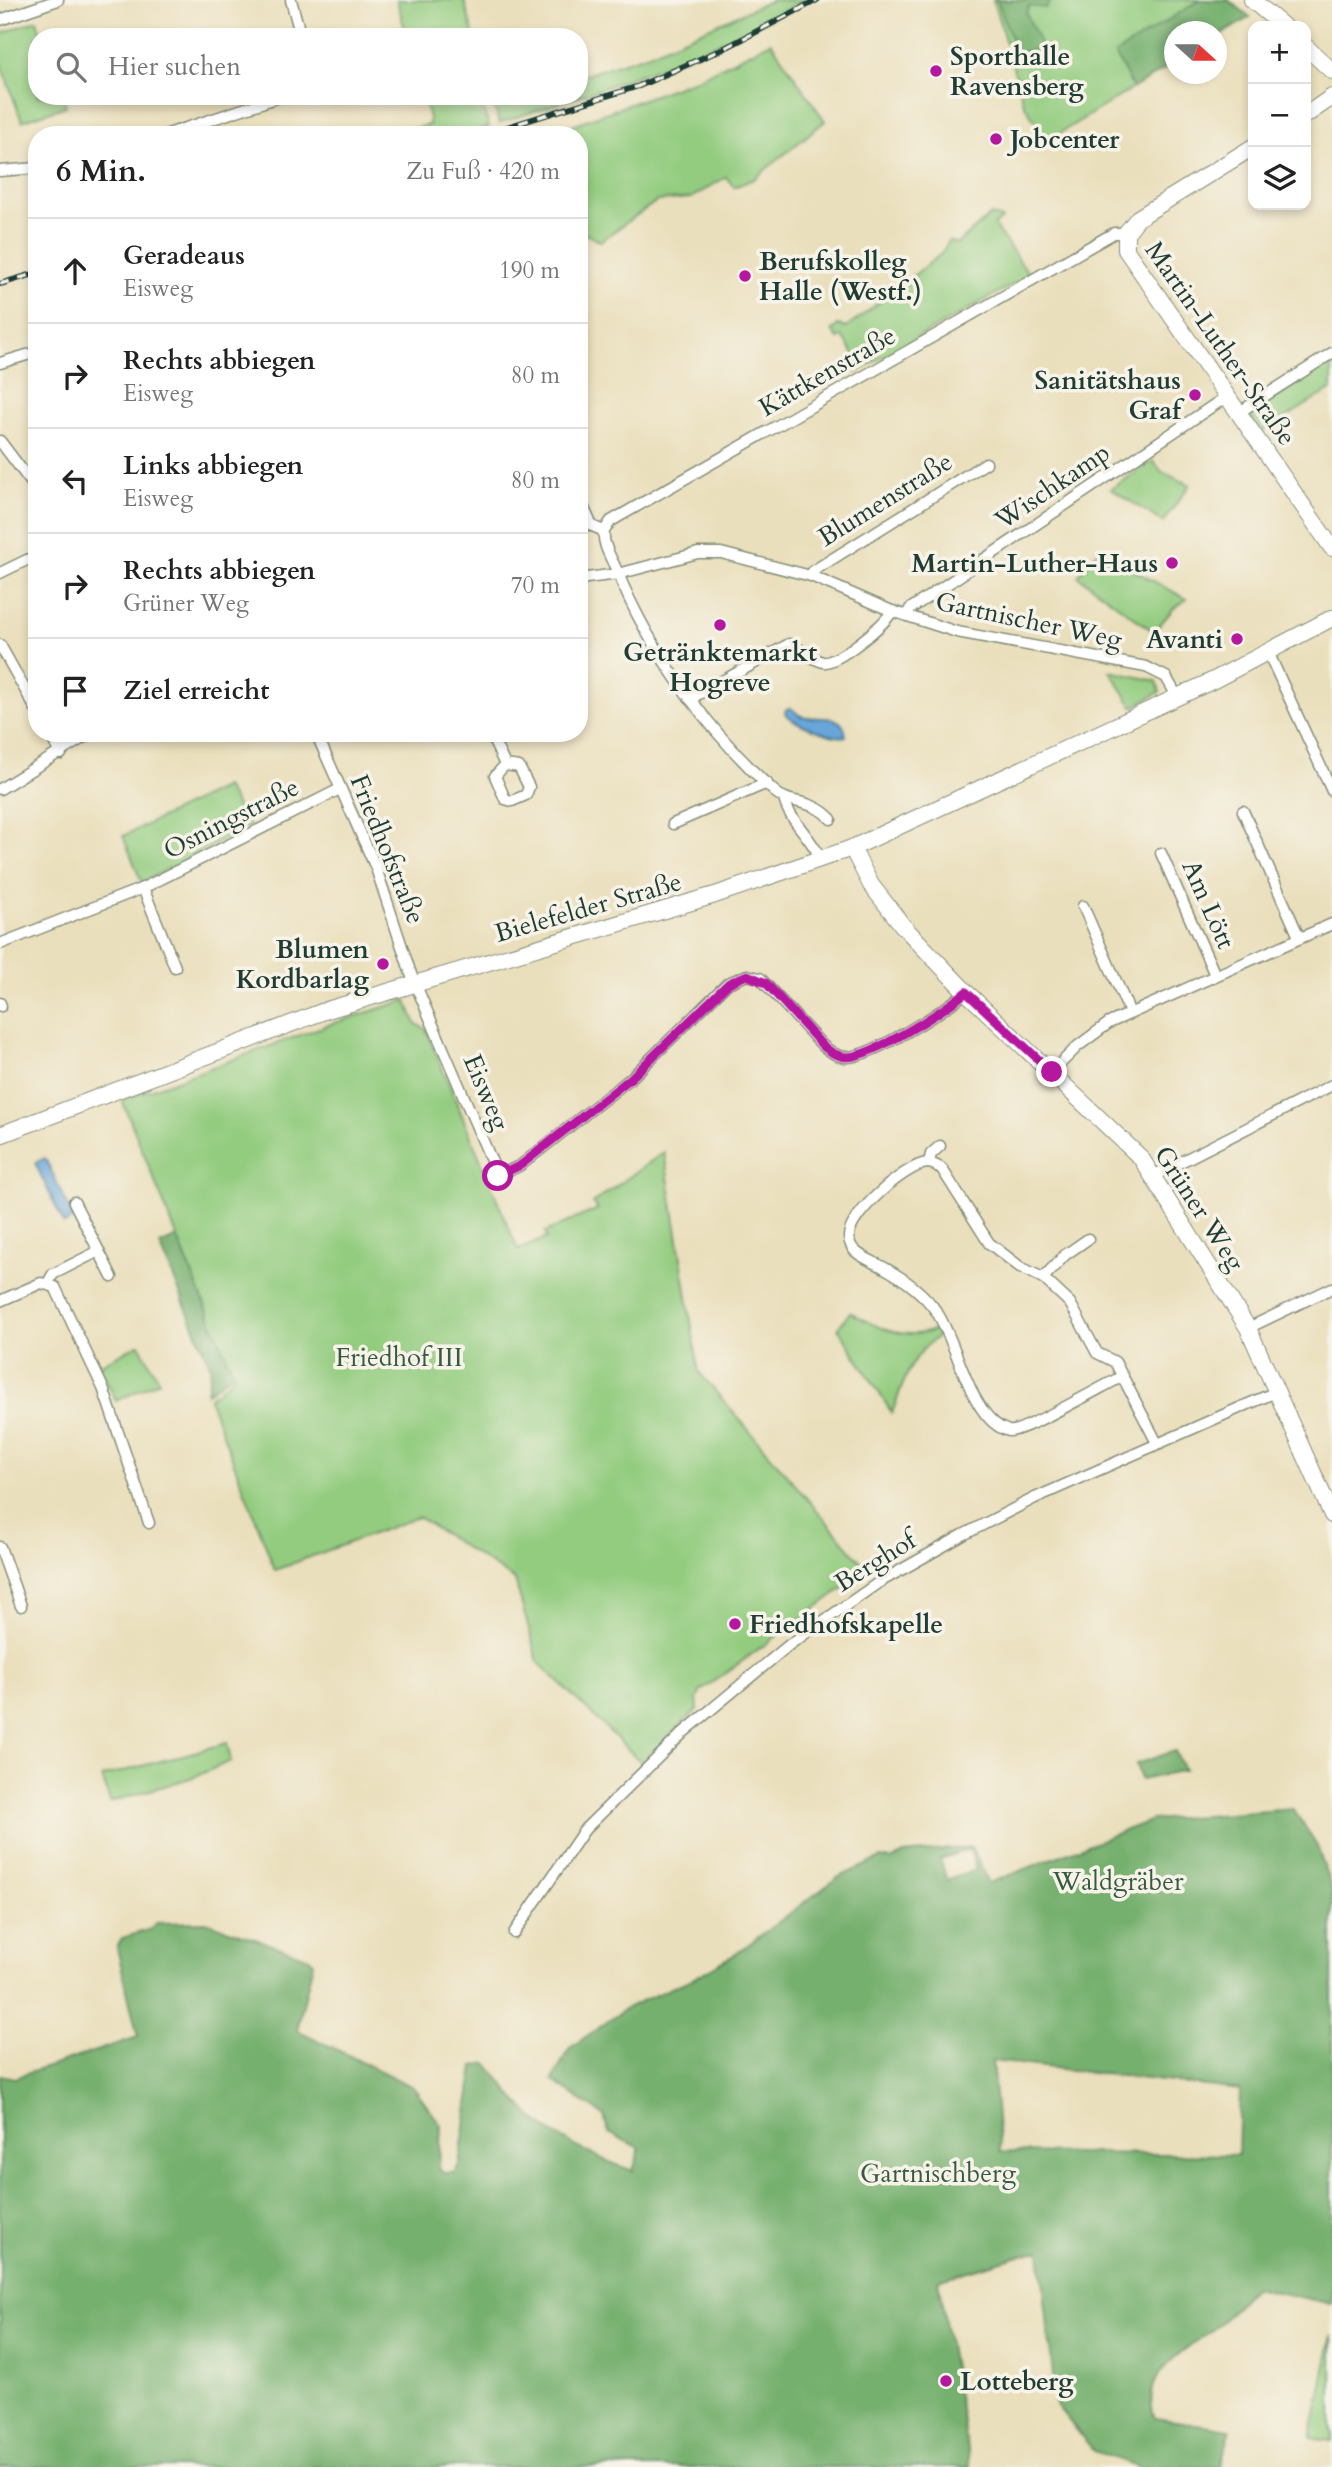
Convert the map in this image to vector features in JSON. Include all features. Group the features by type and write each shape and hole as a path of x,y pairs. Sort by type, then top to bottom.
{"street":[{"path":"0,20 58,0"},
{"path":"291,0 299,28"},
{"path":"1252,0 1277,21"},
{"path":"1311,52 1332,71"},
{"path":"1311,112 1332,97"},
{"path":"192,126 255,105"},
{"name":"Kättkenstraße","path":"604,531 611,521 1114,233 1126,233 1138,218 1248,150"},
{"path":"0,171 28,169"},
{"name":"Martin-Luther-Straße","path":"1126,233 1126,250 1130,257 1332,548"},
{"path":"1238,413 1332,353"},
{"path":"0,363 28,355"},
{"name":"Wischkamp","path":"907,616 910,609 1226,397"},
{"path":"0,441 28,478"},
{"name":"Blumenstraße","path":"811,576 813,571 986,463"},
{"path":"588,517 592,526 604,531 604,542 626,598 690,699 784,798 812,803 831,819"},
{"name":"Gartnischer Weg","path":"588,578 618,574 698,553 738,556 811,576 892,611 957,632 1146,667 1166,677 1177,696"},
{"path":"0,573 28,559"},
{"path":"690,699 789,644 821,662 832,662 884,622 892,611"},
{"name":"Bielefelder Straße","path":"0,1135 327,1010 715,895 852,848 1177,696 1332,618"},
{"path":"0,645 28,694"},
{"path":"1268,652 1332,791"},
{"path":"54,742 61,754"},
{"path":"0,789 78,742"},
{"name":"Friedhofstraße","path":"320,742 376,868 415,982"},
{"path":"495,742 505,765"},
{"path":"673,824 767,783"},
{"name":"Osningstraße","path":"0,944 143,888 340,789"},
{"path":"784,798 787,808 808,836 821,860"},
{"path":"1243,811 1299,937"},
{"name":"Grüner Weg","path":"852,848 871,885 904,926 966,992 1141,1158 1248,1328 1332,1515"},
{"name":"Am Lött","path":"1161,853 1215,975"},
{"name":"Osningstraße","path":"143,888 175,967"},
{"path":"1083,906 1130,1013"},
{"name":"Am Lött","path":"1052,1072 1078,1046 1130,1013 1332,924"},
{"name":"Eisweg","path":"415,982 498,1176 521,1165 631,1078 729,983 740,976 760,978 823,1046 834,1054 845,1057 872,1050 951,1005 966,992"},
{"path":"1153,1176 1332,1085"},
{"path":"929,1163 931,1154 940,1146"},
{"path":"929,1163 948,1177 989,1243 1020,1267 1043,1278 1070,1303 1097,1353 1115,1362 1157,1443"},
{"path":"929,1163 915,1167 881,1191 855,1220 849,1237 854,1251 894,1273 933,1307 950,1334 968,1386 986,1412 1004,1429 1021,1430 1123,1376"},
{"path":"74,1202 112,1277"},
{"path":"1043,1278 1065,1255 1088,1239"},
{"path":"0,1301 48,1283 53,1273 99,1251"},
{"path":"48,1283 55,1287 103,1388 149,1523"},
{"path":"1248,1328 1332,1288"},
{"name":"Berghof","path":"514,1933 584,1829 684,1732 789,1645 878,1583 963,1535 1157,1443 1278,1391"},
{"path":"0,1547 21,1606"}],"green space":[{"path":"397,0 464,0 472,28 405,28"},
{"path":"772,0 805,0 730,38 588,93 588,74 649,54"},
{"path":"993,0 1228,0 1250,17 1227,31 1227,21 1164,21 1164,69 1047,141 1024,104"},
{"path":"997,0 1051,0 1046,8 1029,6 1026,13 1042,47 1017,54"},
{"path":"1200,0 1228,0 1250,17 1227,31 1227,21 1167,21"},
{"path":"37,20 39,28 28,28 28,105 66,106 22,121 0,62 0,34"},
{"path":"1164,23 1164,69 1133,88 1115,54"},
{"path":"771,42 825,121 754,179 734,187 726,177 691,198 657,201 600,241 588,235 588,126 573,126 695,80"},
{"path":"426,105 482,105 489,126 423,126 430,124"},
{"path":"494,105 552,105 499,123"},
{"path":"991,215 1002,219 994,226 1030,275 856,372 850,360 855,356 843,337 838,339 832,331 838,325 846,328 941,254 949,241 957,244"},
{"path":"1332,360 1332,389 1262,432 1248,413"},
{"path":"1153,461 1162,472 1190,485 1163,522 1111,489"},
{"path":"1098,551 1187,599 1173,609 1154,632 1078,576"},
{"path":"1110,671 1157,681 1160,692 1133,707"},
{"path":"225,787 250,826 142,883 123,836"},
{"name":"Friedhof III","path":"406,1000 416,1024 426,1029 518,1250 547,1238 545,1232 598,1209 593,1203 664,1152 699,1372 868,1570 701,1691 697,1699 698,1709 641,1762 538,1662 515,1580 418,1517 275,1570 209,1398 234,1377 122,1100 325,1026"},
{"path":"177,1237 233,1373 207,1393 211,1367 160,1245"},
{"path":"850,1312 891,1331 912,1334 935,1330 938,1336 914,1361 892,1413 838,1328"},
{"path":"139,1344 159,1381 116,1401 99,1365"},
{"path":"227,1743 231,1761 194,1777 110,1802 102,1777"},
{"path":"1175,1751 1184,1770 1141,1780 1136,1764"},
{"name":"Gartnischberg","path":"1293,1809 1317,1846 1332,1891 1332,2304 1254,2287 1218,2325 1167,2365 1158,2376 1153,2389 1151,2402 1155,2418 1231,2429 1220,2467 1139,2467 1094,2451 1056,2405 1040,2250 938,2280 970,2467 0,2467 0,2075 14,2078 138,2037 117,1948 122,1938 151,1929 156,1923 206,1922 310,1958 313,1963 297,2030 413,2087 441,2125 439,2168 443,2173 454,2173 459,2165 474,2066 487,2063 520,2105 549,2130 590,2153 633,2171 640,2148 609,2133 604,2116 552,2080 570,2048 628,2007 694,1978 737,1953 837,1878 881,1858 892,1860 904,1854 971,1847 989,1883 1152,1820","holes":["970,1849 976,1870 947,1880 940,1859","992,2061 1240,2090 1238,2155 1000,2152"]},
{"path":"1332,2335 1332,2441 1311,2438"}],"water":[{"path":"791,708 805,717 834,719 840,722 846,736 823,733 804,725 785,713 786,709"},
{"path":"45,1158 74,1218 64,1224 35,1163"}],"railway":[{"path":"588,102 639,86 727,47 817,0"},
{"path":"510,126 578,105"},
{"path":"0,284 28,276"}],"place":[{"name":"Sporthalle Ravensberg","path":"936,71"},
{"name":"Jobcenter","path":"996,139"},
{"name":"Berufskolleg Halle (Westf.)","path":"745,276"},
{"name":"Sanitätshaus Graf","path":"1195,395"},
{"name":"Martin-Luther-Haus","path":"1172,563"},
{"name":"Getränktemarkt Hogreve","path":"720,625"},
{"name":"Avanti","path":"1237,639"},
{"name":"Blumen Kordbarlag","path":"383,964"},
{"name":"Friedhofskapelle","path":"735,1624"},
{"name":"Lotteberg","path":"946,2381"}],"route":[{"path":"498,1176 521,1165 631,1078 729,983 740,976 753,975 760,978 823,1046 834,1054 845,1057 872,1050 951,1005 966,992 1052,1072"}],"park label":[{"name":"Waldgräber","path":"1118,1881"}]}
